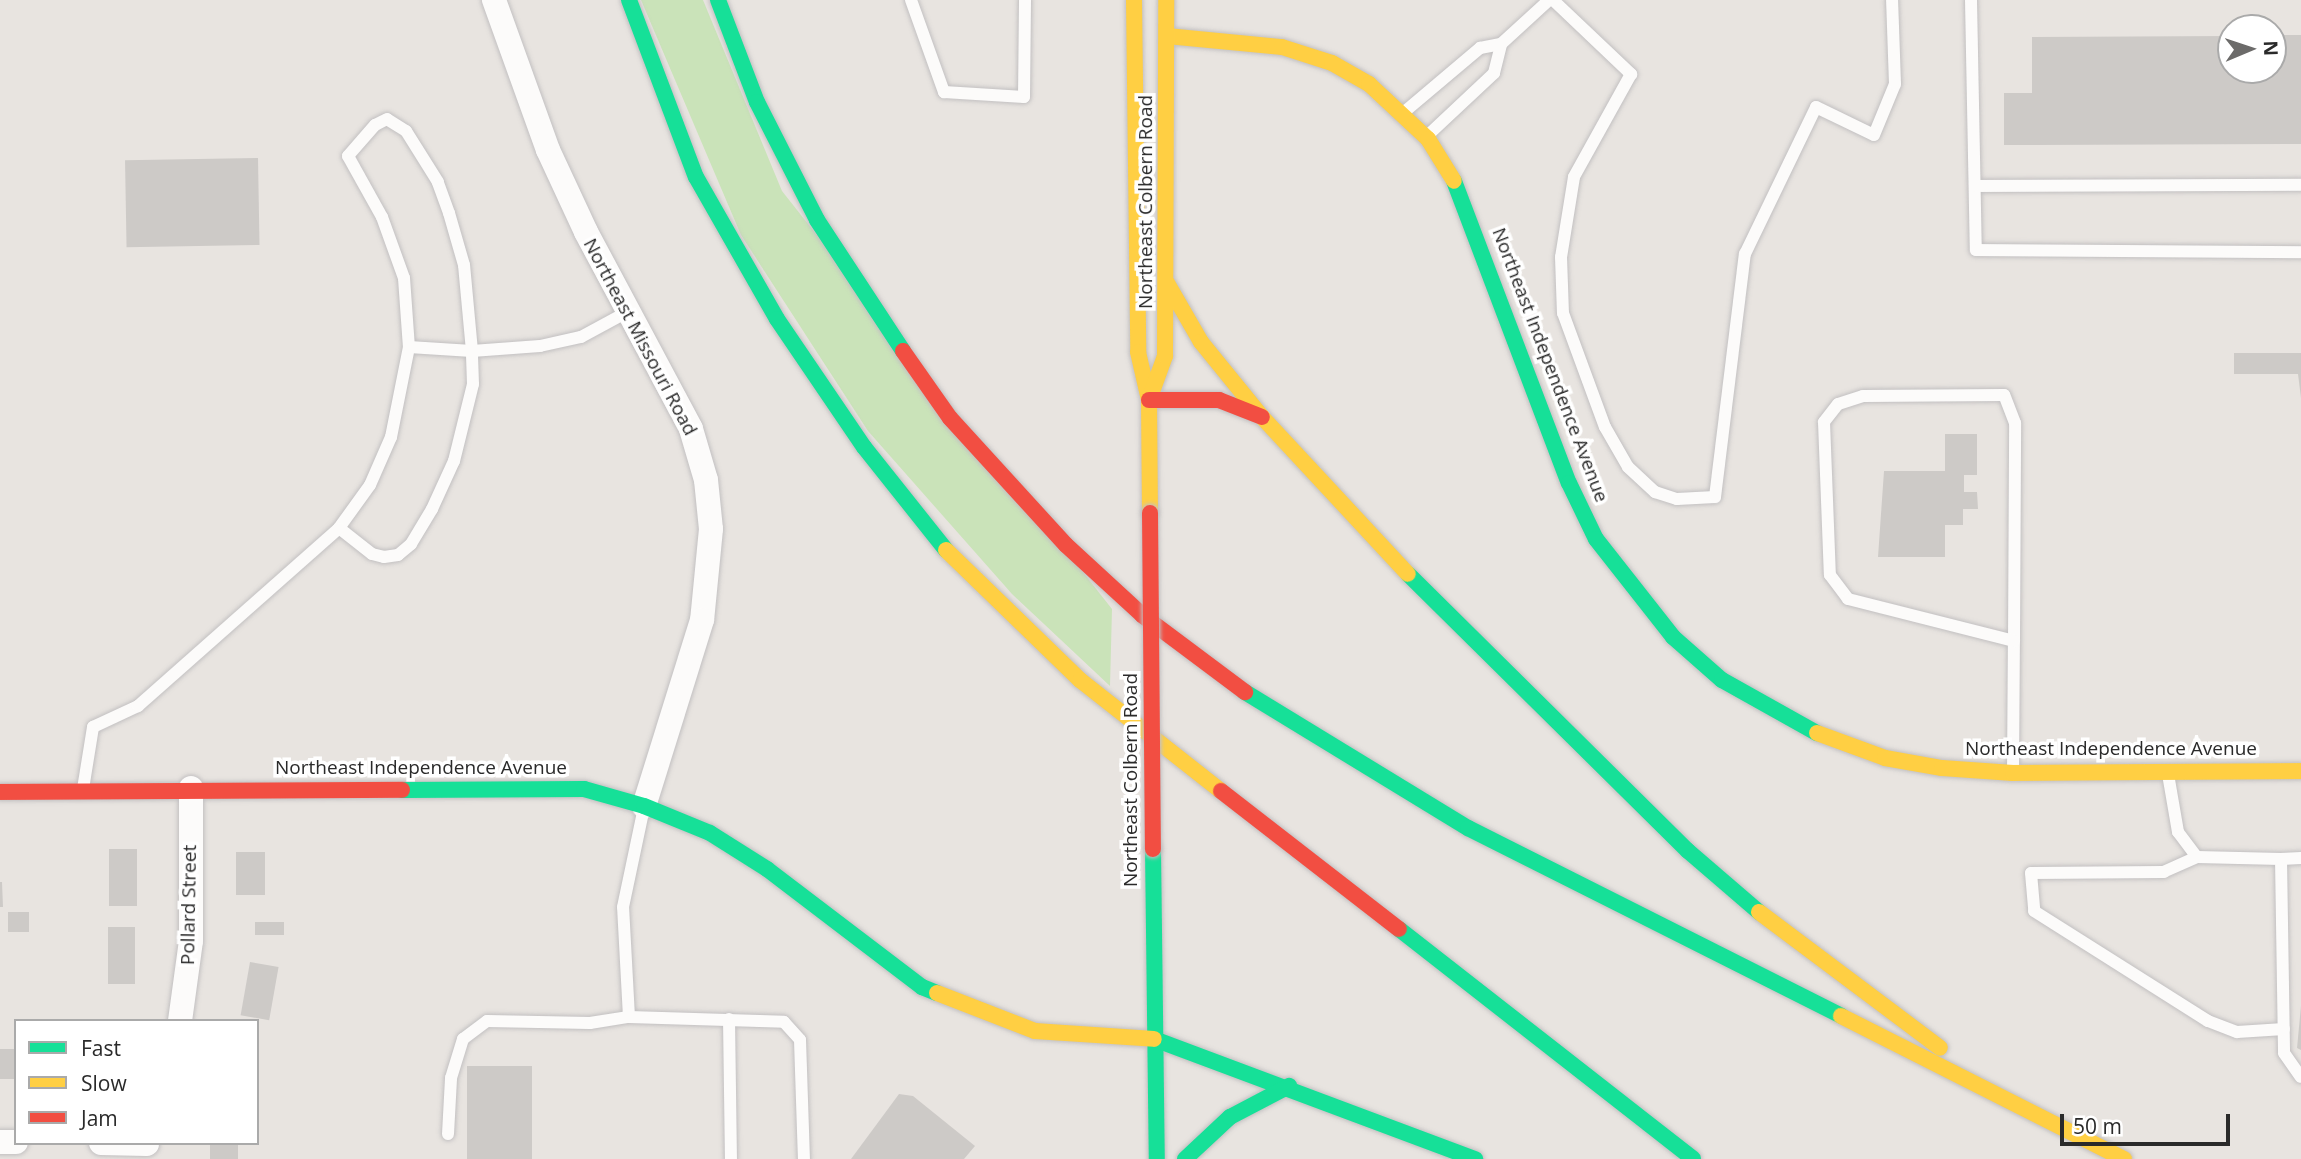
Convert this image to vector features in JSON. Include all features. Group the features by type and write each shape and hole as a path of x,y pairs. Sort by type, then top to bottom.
{"main road":[{"path":"629,0 642,44 696,177 777,319 864,447 954,561 1080,680 1693,1159"},
{"path":"718,0 757,102 817,220 877,315 950,418 1066,545 1142,615 1222,678 1468,828 2123,1159"},
{"name":"Northeast Colbern Road","path":"1135,0 1138,352 1149,400 1157,1159"},
{"name":"Northeast Colbern Road","path":"1149,400 1165,356 1166,0"},
{"name":"Northeast Independence Avenue","path":"1167,36 1282,47 1332,63 1368,84 1404,113 1426,137 1451,174 1475,230 1569,484 1597,539 1673,637 1722,680 1828,738 1885,758 1942,768 2013,773 2301,771"},
{"path":"1167,283 1201,342 1262,416 1445,613 1699,860 1791,940 1890,1013 2099,1147"},
{"path":"1149,400 1219,400 1262,416"},
{"name":"Northeast Independence Avenue","path":"0,792 191,788 584,789 644,806 710,834 767,869 922,987 1035,1031 1154,1039 1289,1086 1475,1159"},
{"path":"1185,1159 1230,1117 1289,1086"}],"street":[{"name":"Northeast Missouri Road","path":"494,0 548,150 627,312 691,429 706,480 711,529 702,620 644,806"},
{"name":"Pollard Street","path":"180,1019 191,941 191,788"}],"lane":[{"path":"911,0 944,92 1024,97 1025,0"},
{"path":"1404,113 1480,48 1501,44 1551,0 1631,74 1574,177 1561,257 1563,313 1603,423 1628,467 1656,492 1677,499 1715,498 1745,254 1816,107 1874,135 1895,83 1892,0"},
{"path":"1971,0 1976,250 2301,252"},
{"path":"1426,137 1494,73 1501,44"},
{"path":"82,790 93,727 138,706 339,528 370,485 391,437 409,347 404,278 382,217 348,156 375,125 387,119 406,131 438,182 464,265 473,384 454,461 411,544 398,555 384,557 372,554 339,528"},
{"path":"1975,186 2301,185"},
{"path":"409,347 472,351 540,346 581,337 627,312"},
{"path":"2013,773 2014,641 2015,423 2004,395 1863,396 1838,404 1824,422 1830,575 1848,599 2014,641"},
{"path":"2168,772 2178,832 2197,857"},
{"path":"629,1017 622,907 644,806"},
{"path":"2284,1029 2237,1032 2208,1021 2034,911 2031,873 2164,872 2197,857 2301,858"},
{"path":"2281,859 2284,1053 2301,1077"},
{"path":"448,1134 452,1078 463,1039 487,1021 590,1023 629,1017 784,1022 800,1040 804,1159"},
{"path":"729,1019 731,1159"}],"green space":[{"path":"641,0 703,0 782,191 1112,609 1110,686 1012,594 868,431 741,235"}],"building":[{"path":"2287,35 2301,35 2301,144 2004,145 2004,93 2032,93 2032,37 2217,36 2217,84 2287,84"},
{"path":"258,158 260,245 127,247 125,160"},
{"path":"2234,353 2301,353 2301,398 2298,374 2234,374"},
{"path":"1945,434 1977,434 1977,475 1964,475 1964,492 1977,492 1978,509 1963,509 1963,525 1945,525 1945,557 1878,557 1884,471 1945,471"},
{"path":"109,849 137,849 137,906 109,906"},
{"path":"236,852 265,852 265,895 236,895"},
{"path":"2,882 3,907 0,907"},
{"path":"8,912 29,912 29,932 8,932"},
{"path":"255,922 284,922 284,935 255,935"},
{"path":"108,927 135,927 135,984 108,984"},
{"path":"250,962 279,967 269,1020 241,1015"},
{"path":"2301,1006 2301,1050 2297,1048"},
{"path":"0,1049 14,1049 14,1079 0,1079"},
{"path":"467,1066 532,1066 532,1159 467,1159"},
{"path":"899,1094 913,1096 975,1146 964,1159 851,1159"},
{"path":"210,1145 238,1145 238,1159 210,1159"}],"traffic: fast":[{"path":"629,0 696,177 777,319 864,447 946,550"},
{"path":"718,0 757,102 817,220 903,351"},
{"path":"1454,181 1569,483 1596,539 1673,637 1722,680 1817,733"},
{"path":"1408,574 1688,851 1759,912"},
{"path":"1245,692 1468,828 1841,1016"},
{"path":"402,790 584,789 644,806 710,833 767,869 922,987 937,993"},
{"path":"1153,849 1157,1159"},
{"path":"1399,929 1693,1159"},
{"path":"1154,1039 1475,1159"},
{"path":"1185,1159 1230,1117 1289,1086"}],"traffic: slow":[{"path":"1134,0 1138,352 1149,400 1150,513"},
{"path":"1149,400 1165,356 1166,0"},
{"path":"1167,36 1282,47 1332,63 1369,84 1428,139 1454,181"},
{"path":"1167,283 1201,342 1262,417 1408,574"},
{"path":"946,550 1080,680 1221,791"},
{"path":"1817,733 1885,758 1942,768 2013,773 2301,771"},
{"path":"1759,912 1940,1048"},
{"path":"937,993 1035,1031 1154,1039"},
{"path":"1841,1016 2124,1159"}],"traffic: jam":[{"path":"903,351 950,418 1066,545 1142,615 1245,692"},
{"path":"1149,400 1219,400 1262,417"},
{"path":"1150,513 1153,849"},
{"path":"0,792 402,790"},
{"path":"1221,791 1399,929"}]}
